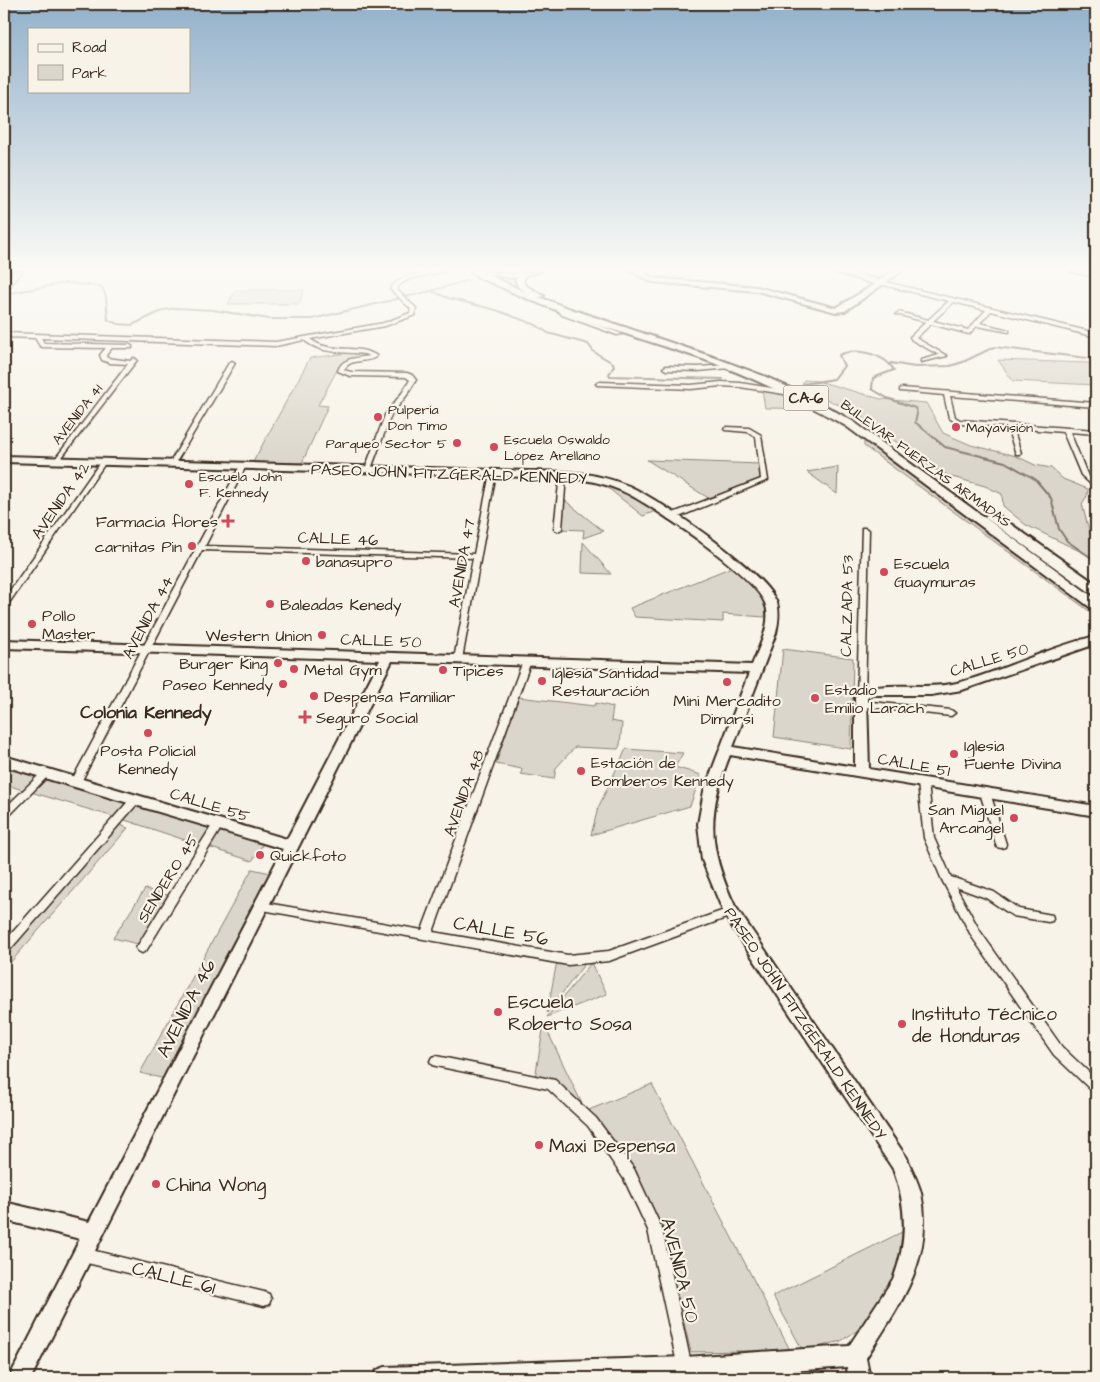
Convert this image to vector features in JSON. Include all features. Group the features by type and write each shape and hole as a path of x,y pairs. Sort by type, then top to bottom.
{"highway":[{"name":"BULEVAR FUERZAS ARMADAS","path":"636,335 728,367 800,395 823,407 850,424 1096,605"},
{"name":"BULEVAR FUERZAS ARMADAS","path":"654,335 771,376 804,390 859,422 1096,590"}],"street":[{"path":"20,335 276,344 324,335"},
{"path":"915,335 914,339 944,356 923,362"},
{"path":"37,336 42,345 130,347"},
{"path":"306,339 311,344 324,349 374,356 344,364 341,371 344,373 406,375 412,377 411,386 388,416 368,469"},
{"name":"AVENIDA 41","path":"57,460 133,361 110,361 104,359 103,354 110,347"},
{"path":"172,464 232,363"},
{"path":"666,368 698,369 728,367"},
{"path":"599,384 691,387 710,384 740,385 800,395"},
{"path":"902,390 1096,405"},
{"path":"947,394 954,421 1096,432"},
{"path":"1009,425 1018,453"},
{"path":"671,517 765,480 759,436 749,430 727,429"},
{"path":"1066,430 1082,470 1096,486"},
{"name":"PASEO JOHN FITZGERALD KENNEDY","path":"4,459 592,477 626,487 644,498 756,581 771,603 772,622 757,669 710,788 706,816 706,837 709,859 718,886 730,912 884,1138 900,1164 911,1192 915,1222 906,1269 900,1286 856,1356"},
{"name":"AVENIDA 42","path":"4,604 104,462"},
{"name":"AVENIDA 44","path":"76,782 243,466"},
{"name":"AVENIDA 47","path":"458,659 493,473"},
{"path":"558,529 563,475"},
{"name":"CALZADA 53","path":"862,773 861,701 865,530"},
{"name":"CALLE 46","path":"200,548 476,556"},
{"name":"CALLE 50","path":"861,701 863,694 872,691 924,691 962,686 1096,640"},
{"name":"CALLE 50","path":"4,644 757,669"},
{"name":"AVENIDA 46","path":"20,1378 388,657"},
{"name":"AVENIDA 48","path":"426,935 527,661"},
{"path":"861,701 951,713"},
{"name":"CALLE 51","path":"725,750 1096,811"},
{"name":"CALLE 55","path":"4,761 291,846"},
{"path":"4,814 45,774"},
{"path":"924,783 929,838 947,880 976,934 1023,1004 1058,1051 1096,1087"},
{"path":"985,794 1001,844"},
{"path":"4,949 135,800"},
{"name":"SENDERO 45","path":"142,948 218,825"},
{"path":"947,880 990,895 1017,913 1048,918"},
{"name":"CALLE 56","path":"261,906 568,960 609,956 730,912"},
{"name":"AVENIDA 50","path":"436,1061 550,1084 592,1122 629,1174 654,1229 685,1368"},
{"path":"4,1211 94,1234"},
{"name":"CALLE 61","path":"83,1255 264,1299"},
{"path":"390,1378 685,1368 856,1356 859,1378"}],"green space":[{"path":"349,353 369,356 341,363 318,405 328,406 302,463 253,462 310,358"},
{"path":"998,360 1089,363 1096,373 1096,385 1013,381"},
{"path":"804,380 818,381 881,399 926,403 943,433 971,445 1016,456 1035,465 1051,468 1063,479 1088,489 1087,496 1082,504 1090,534 1096,537 1096,559 1026,525 1003,506 1002,494 985,486 952,477 932,468 862,417 801,386"},
{"path":"762,389 797,396 821,409 765,408"},
{"path":"864,437 1096,607 1096,616 864,446"},
{"path":"647,460 761,464 762,479 710,499"},
{"path":"838,467 837,494 807,472"},
{"path":"598,480 608,482 658,510 643,516"},
{"path":"562,498 603,531 583,538 584,530 559,529"},
{"path":"583,542 611,574 582,573"},
{"path":"732,567 752,582 767,603 765,617 723,614 723,622 635,617 630,608"},
{"name":"Estadio Emilio Larach","path":"783,649 853,658 851,749 774,737"},
{"path":"518,697 594,706 596,703 613,707 611,721 622,723 620,745 618,749 575,747 556,768 554,779 521,774 522,769 496,764"},
{"path":"626,749 683,753 675,767 701,775 690,806 591,835 598,808"},
{"path":"4,764 40,776 26,791 4,784"},
{"path":"45,777 128,801 114,817 31,792"},
{"path":"136,803 214,826 203,846 122,819"},
{"path":"118,824 128,828 10,963 4,961 4,953"},
{"path":"219,827 265,841 252,861 208,847"},
{"path":"252,869 271,873 165,1079 140,1073"},
{"path":"145,889 171,896 142,945 113,938"},
{"path":"557,961 586,962 547,1013"},
{"path":"591,963 607,994 547,1017"},
{"path":"544,1024 583,1106 535,1078"},
{"path":"652,1084 790,1350 691,1352 662,1232 636,1171 589,1110"},
{"path":"912,1227 909,1255 864,1326 841,1341 803,1351 773,1296"}],"waterway":[{"path":"557,335 588,344 594,352 613,363 614,366 609,374 610,376 723,379"},
{"path":"891,363 915,367 950,366 994,347 1096,359"},
{"path":"804,384 834,379 844,366 839,355 862,352 884,360 894,370 873,378 872,389 887,398 915,408 917,414 915,422 945,447 1005,462 1035,479 1051,498 1059,529 1067,541 1096,561"}],"place":[{"name":"Pulpería Don Timo","path":"378,417"},
{"name":"Mayavisión","path":"956,427"},
{"name":"Parqueo Sector 5","path":"457,443"},
{"name":"Escuela Oswaldo López Arellano","path":"494,447"},
{"name":"Escuela John F. Kennedy","path":"189,484"},
{"name":"Farmacia flores","path":"228,521"},
{"name":"carnitas Pin","path":"192,546"},
{"name":"banasupro","path":"306,561"},
{"name":"Escuela Guaymuras","path":"884,572"},
{"name":"Baleadas Kenedy","path":"270,604"},
{"name":"Pollo Master","path":"32,624"},
{"name":"Western Union","path":"322,635"},
{"name":"Burger King","path":"278,663"},
{"name":"Metal Gym","path":"294,669"},
{"name":"Tipices","path":"443,670"},
{"name":"Iglesia Santidad Restauración","path":"542,681"},
{"name":"Mini Mercadito Dimarsi","path":"727,682"},
{"name":"Paseo Kennedy","path":"283,684"},
{"name":"Despensa Familiar","path":"314,696"},
{"name":"Estadio Emilio Larach","path":"815,698"},
{"name":"Seguro Social","path":"305,717"},
{"name":"Posta Policial Kennedy","path":"148,733"},
{"name":"Iglesia Fuente Divina","path":"954,754"},
{"name":"Estación de Bomberos Kennedy","path":"581,771"},
{"name":"San Miguel Arcangel","path":"1014,818"},
{"name":"Quickfoto","path":"260,855"},
{"name":"Escuela Roberto Sosa","path":"498,1012"},
{"name":"Instituto Técnico de Honduras","path":"902,1024"},
{"name":"Maxi Despensa","path":"539,1145"},
{"name":"China Wong","path":"156,1184"}],"district":[{"name":"Colonia Kennedy","path":"146,712"}]}
